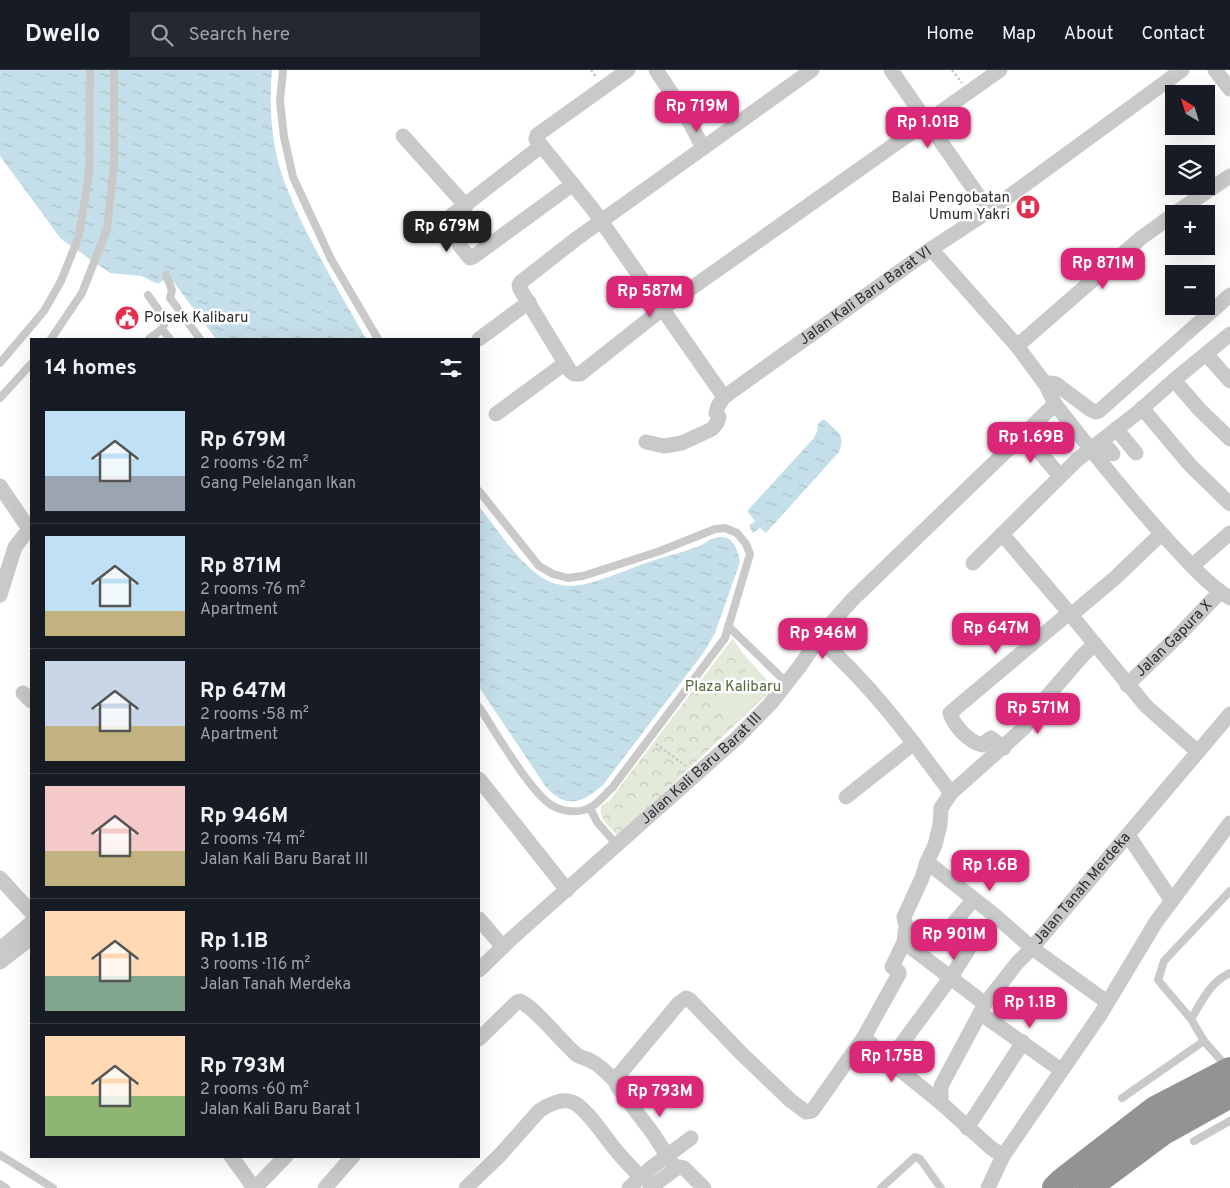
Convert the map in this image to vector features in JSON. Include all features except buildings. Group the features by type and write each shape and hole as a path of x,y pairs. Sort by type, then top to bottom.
{"highway":[{"path":"1055,1188 1155,1109 1230,1071"},
{"path":"1088,1188 1162,1133 1230,1095"}],"street":[{"path":"628,70 537,135 536,139 600,222 724,397 716,412 719,416 717,423 712,429 682,443 664,446 646,442"},
{"path":"656,70 686,115 703,148"},
{"path":"812,70 600,222 521,282 519,285 520,289 564,364 574,374 580,374 662,309 1000,70"},
{"path":"891,70 990,211"},
{"name":"Jalan Kali Baru Barat VI","path":"724,397 990,211 1182,70"},
{"path":"1215,70 1230,89"},
{"path":"403,136 466,206"},
{"path":"541,146 451,216 460,246 472,258 572,184"},
{"path":"1187,205 1230,176"},
{"path":"1017,346 1140,238 1165,220"},
{"path":"932,250 1017,346 1046,385 1055,404 1096,445 1144,516 1192,566 1225,595"},
{"path":"1046,385 1050,383 1056,384 1091,410 1099,411 1230,295"},
{"path":"480,338 529,302"},
{"path":"973,563 1060,476 1230,334"},
{"path":"1206,354 1230,381"},
{"path":"496,414 564,364"},
{"path":"1174,380 1199,409 1230,439"},
{"name":"Jalan Kali Baru Barat III","path":"480,969 736,738 772,703 819,638 852,600 1055,404"},
{"path":"1142,408 1190,465 1230,504"},
{"path":"1116,429 1136,453"},
{"path":"1024,434 1060,476"},
{"path":"1096,445 1113,454"},
{"path":"0,486 30,531 0,559"},
{"path":"1192,566 1230,533"},
{"path":"1002,534 1127,685 1146,706 1198,752"},
{"path":"1004,748 991,738 980,745 974,742 963,734 950,713 1115,578 1161,534"},
{"path":"1,588 15,547"},
{"name":"Jalan Gapura X","path":"1127,685 1179,635 1225,595"},
{"path":"819,638 846,663 914,743 951,793"},
{"path":"615,1081 679,1003 686,998 790,1100 806,1112 812,1111 864,1037 899,974 892,966 904,942 906,926 904,917 936,845 941,808 951,793 1004,748 1024,728 1038,707 1083,655 1095,644"},
{"name":"Jalan Tanah Merdeka","path":"941,1103 941,1086 982,1009 1017,963 1032,948 1230,714"},
{"path":"846,797 914,743"},
{"path":"480,780 567,890"},
{"path":"988,1188 1003,1156 1094,1023 1156,922 1230,823"},
{"path":"1128,835 1172,901"},
{"path":"927,862 1032,948 1107,1002"},
{"path":"0,878 30,911"},
{"path":"889,1061 951,977 968,950 948,931 974,899"},
{"path":"480,920 503,947"},
{"path":"0,949 30,924"},
{"path":"0,962 30,939"},
{"path":"904,942 951,977 982,1009 1061,1070"},
{"path":"480,1038 517,1002 520,1001 526,1004 578,1056 592,1061 615,1081 616,1086 671,1162 684,1168 704,1188"},
{"path":"864,1037 889,1061 941,1103 967,1128 1003,1156"},
{"path":"967,1128 1023,1042"},
{"path":"466,1188 500,1155 539,1112 550,1105 563,1101 573,1102 591,1118 615,1150 645,1183"},
{"path":"629,1188 645,1183 671,1162 691,1138"},
{"path":"232,1158 255,1188 284,1158"},
{"path":"325,1188 351,1158"}],"lane":[{"path":"0,363 44,312 61,282 79,236 89,174 90,70"},
{"path":"52,338 82,293 107,229 114,165 114,70"},
{"path":"283,70 281,110 284,137 293,177 331,259 377,338"},
{"path":"166,276 172,290 170,298 199,338"},
{"path":"148,294 165,323 162,329 150,338"},
{"path":"162,329 169,338"},
{"path":"0,398 30,365"},
{"path":"480,492 539,566 552,574 568,578 583,576 651,554 715,529 725,528 737,533 746,544 750,554 725,638 612,788 590,808 574,812 555,807 540,796 480,708"},
{"path":"728,626 787,683"},
{"path":"590,808 597,822 616,845"},
{"path":"1230,891 1164,961 1158,980 1192,1020 1204,1041 1230,1071"},
{"path":"1192,1020 1211,987 1222,977 1230,973"},
{"path":"1122,1098 1204,1041"},
{"path":"1194,1141 1230,1121"},
{"path":"0,1155 53,1188"},
{"path":"881,1188 915,1157 920,1159 941,1188"},
{"path":"0,1184 6,1188"}],"path":[{"path":"655,743 674,757"}],"green space":[{"name":"Plaza Kalibaru","path":"733,638 740,650 774,688 618,836 603,819 601,806 609,801"},
{"path":"752,665 773,688 734,724 713,701"},
{"path":"641,796 649,804 627,825 619,817"}],"water":[{"path":"0,70 272,70 272,121 275,147 281,172 309,236 365,338 215,338 169,276 158,284 141,276 110,273 61,239 0,156"},
{"path":"825,420 841,437 839,452 766,533 760,528 753,533 749,526 755,521 747,511 813,439 817,432 818,424"},
{"path":"480,507 529,567 548,581 561,585 581,585 601,580 697,547 717,537 729,539 735,545 740,562 715,633 704,652 603,785 581,800 575,801 561,799 546,787 480,688"}],"place":[{"name":"Balai Pengobatan Umum Yakri","path":"1028,207"},
{"name":"Polsek Kalibaru","path":"127,318"}]}
